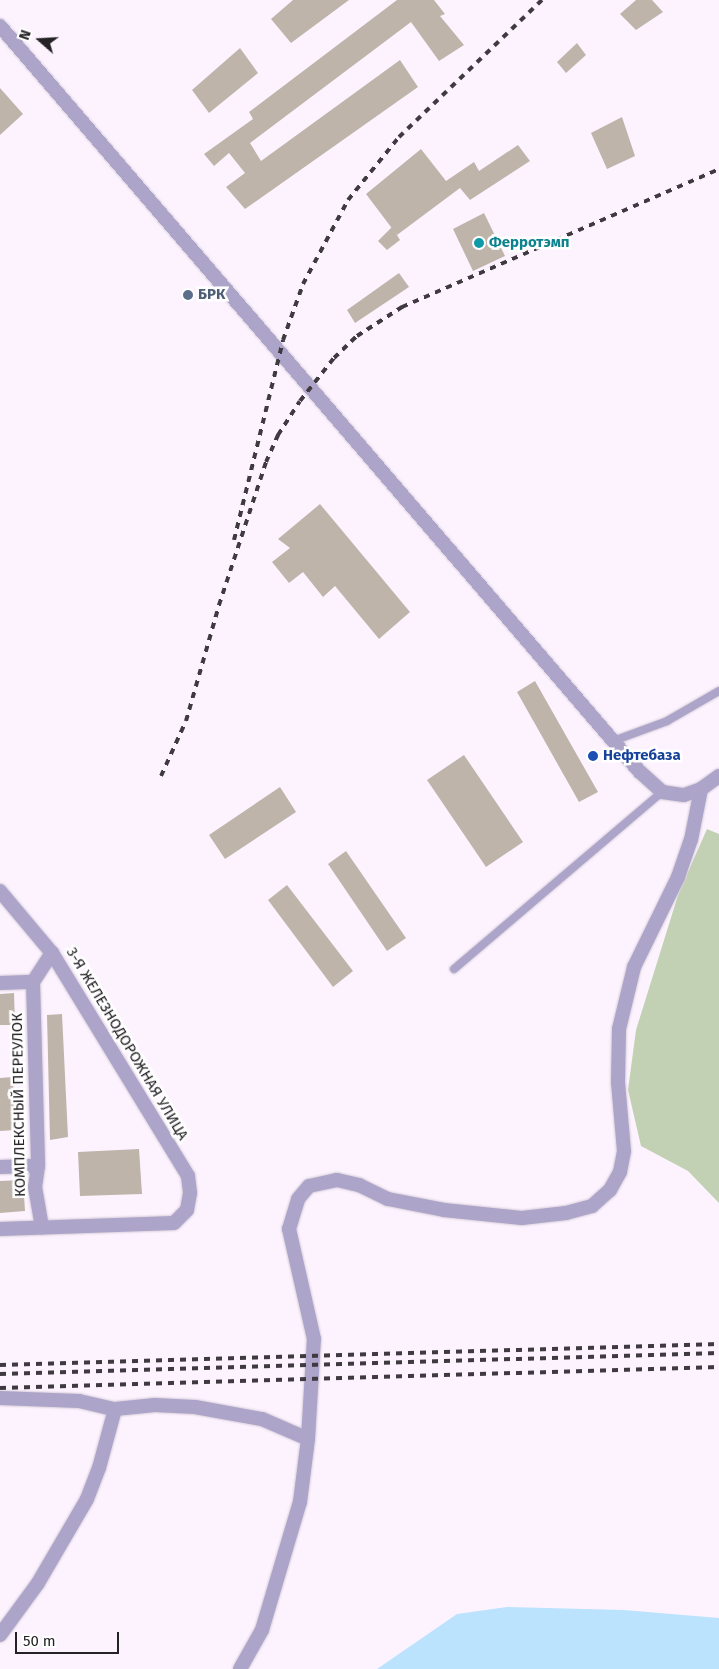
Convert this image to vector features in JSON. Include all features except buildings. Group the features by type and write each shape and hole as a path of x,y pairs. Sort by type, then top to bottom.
{"street":[{"path":"0,26 613,741 662,792 684,795 701,788 719,776"},
{"path":"240,1669 265,1621 300,1502 308,1438 314,1338 289,1230 298,1199 309,1186 337,1180 359,1185 388,1198 444,1210 522,1218 566,1213 592,1206 610,1190 620,1172 624,1151 618,1082 619,1029 634,967 678,877 691,840 701,788"},
{"name":"3-Я ЖЕЛЕЗНОДОРОЖНАЯ УЛИЦА","path":"0,891 52,953 188,1176 187,1210 174,1223 42,1227"},
{"path":"0,983 33,982 52,953"},
{"name":"КОМПЛЕКСНЫЙ ПЕРЕУЛОК","path":"33,982 38,1166 36,1206 42,1227"},
{"path":"0,1167 38,1166"},
{"path":"0,1229 42,1227"},
{"path":"0,1398 79,1401 115,1409 155,1405 195,1407 262,1419 308,1438"},
{"path":"0,1635 38,1583 87,1499 102,1459 115,1409"}],"lane":[{"path":"613,741 667,721 719,691"},
{"path":"454,969 662,792"}],"green space":[{"path":"707,829 719,834 719,1203 688,1171 641,1146 628,1090 636,1030 679,892"}],"water":[{"path":"507,1607 624,1610 719,1618 719,1669 377,1669 457,1614"}],"railway":[{"path":"234,540 283,340 303,284 348,200 399,137 542,0"},
{"path":"161,776 186,721 219,605 266,462 278,435 300,401 334,358 357,336 402,307 719,169"},
{"path":"0,1365 719,1344"},
{"path":"0,1374 719,1353"},
{"path":"0,1388 719,1367"}],"place":[{"name":"Ферротэмп","path":"479,243"},
{"name":"БРК","path":"188,295"},
{"name":"Нефтебаза","path":"593,756"}]}
